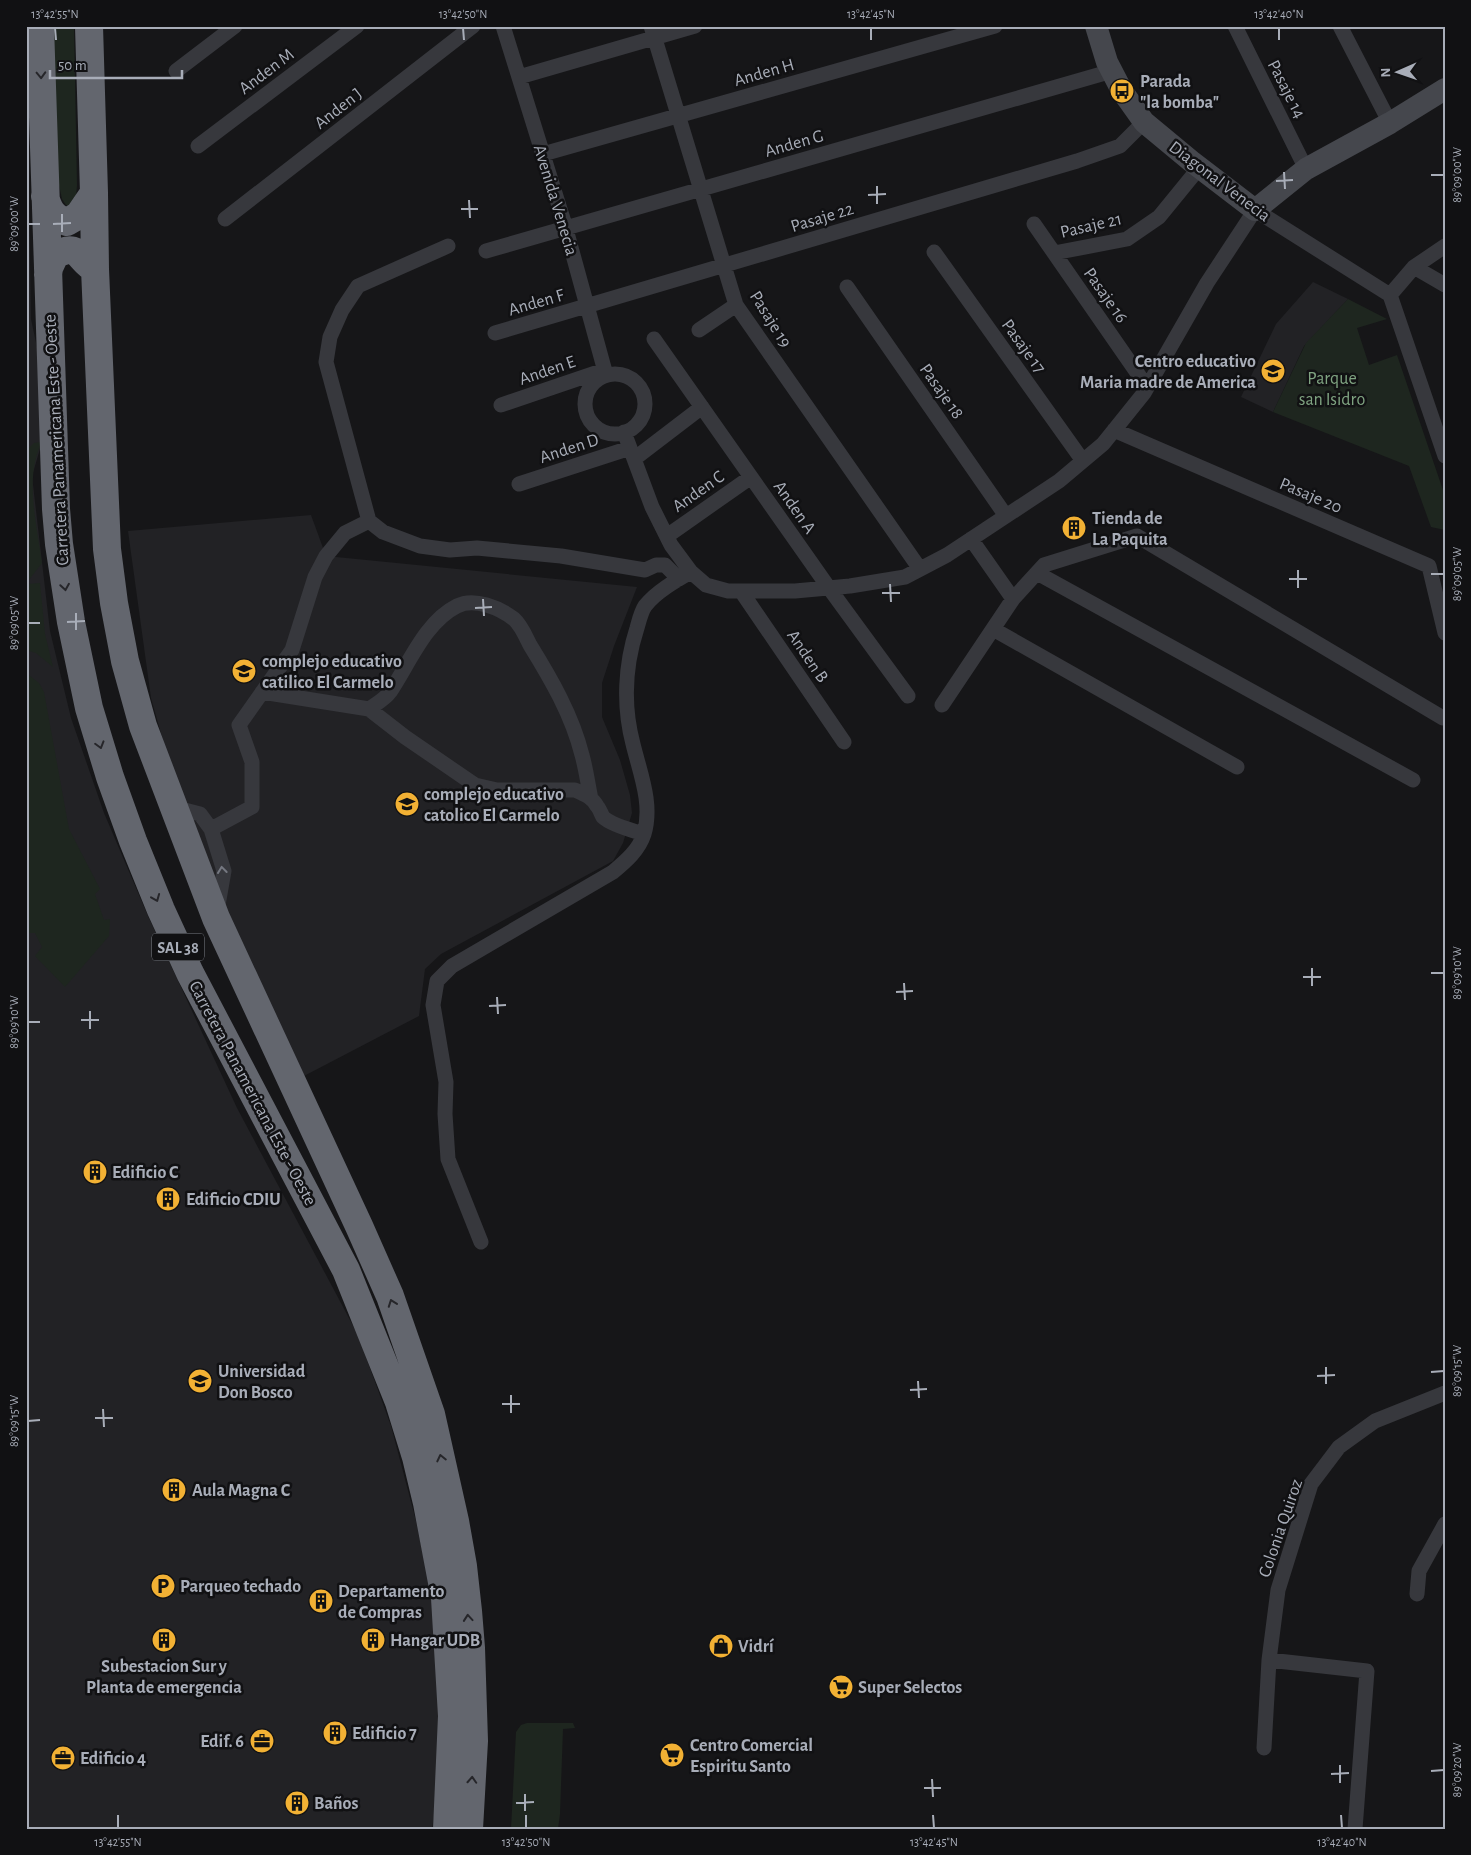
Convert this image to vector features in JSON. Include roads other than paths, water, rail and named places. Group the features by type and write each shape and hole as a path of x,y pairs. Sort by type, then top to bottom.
{"highway":[{"name":"Carretera Panamericana Este - Oeste","path":"40,26 54,453 59,544 71,622 89,708 110,778 160,910 234,1059 346,1270 399,1402 416,1457 427,1503 445,1598 452,1716 448,1829"},
{"name":"Carretera Panamericana Este - Oeste","path":"89,26 95,270 106,549 114,603 126,662 143,726 216,918 390,1296 431,1414 455,1520 468,1611 474,1741 469,1829"},
{"path":"45,196 54,216 67,222 79,215 94,193"},
{"path":"48,275 49,268 56,255 68,250 80,255 88,266 95,270"}],"street":[{"path":"176,71 235,26"},
{"name":"Anden M","path":"198,146 357,26"},
{"name":"Anden J","path":"224,219 473,26"},
{"name":"Avenida Venecia","path":"503,26 565,228 605,373"},
{"path":"520,78 653,32 695,26"},
{"name":"Anden H","path":"543,154 995,26"},
{"name":"Diagonal Venecia","path":"1096,26 1107,62 1122,91 1144,122 1199,168 1255,210 1390,295"},
{"name":"Pasaje 14","path":"1235,26 1306,169"},
{"path":"1340,26 1390,123"},
{"name":"Pasaje 19","path":"653,32 736,305 920,569"},
{"name":"Anden G","path":"486,252 1112,71"},
{"path":"448,246 358,286 342,310 330,337 326,362 369,521 383,532 420,546 450,550 476,548 561,556 645,570 656,565 665,565 706,585 728,591 795,591 829,588 905,576 947,555 1059,481 1103,444 1147,388 1207,283 1255,210 1306,169 1390,123 1445,89"},
{"name":"Pasaje 22","path":"587,306 1078,161 1120,146 1144,122"},
{"name":"Pasaje 21","path":"1054,253 1127,240 1159,217 1199,168"},
{"name":"Pasaje 16","path":"1034,224 1147,388"},
{"path":"1445,246 1414,267 1390,295 1445,456"},
{"name":"Pasaje 17","path":"934,252 1083,461"},
{"path":"1414,267 1445,285"},
{"name":"Pasaje 18","path":"847,287 1006,516"},
{"path":"699,330 736,305"},
{"name":"Anden F","path":"495,333 587,306"},
{"name":"Anden A","path":"654,339 829,588 908,696"},
{"path":"605,373 626,376 633,380 642,391 643,412 636,424 624,432 610,433 603,431 588,416 585,402 587,395 594,383 605,373"},
{"name":"Anden E","path":"501,405 605,373"},
{"name":"Anden D","path":"519,484 632,453 702,407"},
{"name":"Pasaje 20","path":"1114,430 1429,566 1445,633"},
{"path":"624,432 652,507 685,575"},
{"name":"Anden C","path":"667,536 751,477"},
{"path":"211,829 252,807 252,762 239,725 292,650 316,577 326,556 345,533 369,521"},
{"path":"942,705 1014,599 1044,565 1137,536 1443,718"},
{"path":"971,540 1014,599"},
{"path":"1037,573 1413,780"},
{"path":"481,1242 448,1159 445,1114 446,1082 434,1005 437,981 452,966 613,872 632,856 644,834 648,804 632,742 627,709 628,668 632,643 644,607 657,594 685,575"},
{"name":"Anden B","path":"741,591 844,742"},
{"path":"369,709 388,694 420,643 440,618 458,605 470,603 498,609 515,620 551,679 568,716 582,754 591,799"},
{"path":"993,629 1237,766"},
{"path":"262,692 369,709 405,737 475,784 497,790 575,790 591,799 604,817 644,834"},
{"path":"173,807 200,814 211,829 224,871 216,918"},
{"name":"Colonia Quiroz","path":"1264,1748 1269,1660 1278,1590 1311,1484 1339,1447 1376,1421 1445,1392"},
{"path":"1417,1594 1419,1571 1445,1524"},
{"path":"1269,1660 1367,1671 1355,1829"}],"place":[{"name":"Parada \"la bomba\"","path":"1122,91"},
{"name":"Centro educativo Maria madre de America","path":"1273,371"},
{"name":"Tienda de La Paquita","path":"1074,528"},
{"name":"complejo educativo catilico El Carmelo","path":"244,671"},
{"name":"complejo educativo catolico El Carmelo","path":"407,804"},
{"name":"Edificio C","path":"95,1172"},
{"name":"Edificio CDIU","path":"168,1199"},
{"name":"Universidad Don Bosco","path":"200,1381"},
{"name":"Aula Magna C","path":"174,1490"},
{"name":"Parqueo techado","path":"163,1586"},
{"name":"Departamento de Compras","path":"321,1601"},
{"name":"Subestacion Sur y Planta de emergencia","path":"164,1640"},
{"name":"Hangar UDB","path":"373,1640"},
{"name":"Vidrí","path":"721,1646"},
{"name":"Super Selectos","path":"841,1687"},
{"name":"Edificio 7","path":"335,1733"},
{"name":"Edif. 6","path":"262,1741"},
{"name":"Centro Comercial Espiritu Santo","path":"672,1755"},
{"name":"Edificio 4","path":"63,1758"},
{"name":"Baños","path":"297,1803"}],"park label":[{"name":"Parque san Isidro","path":"1332,388"}]}
